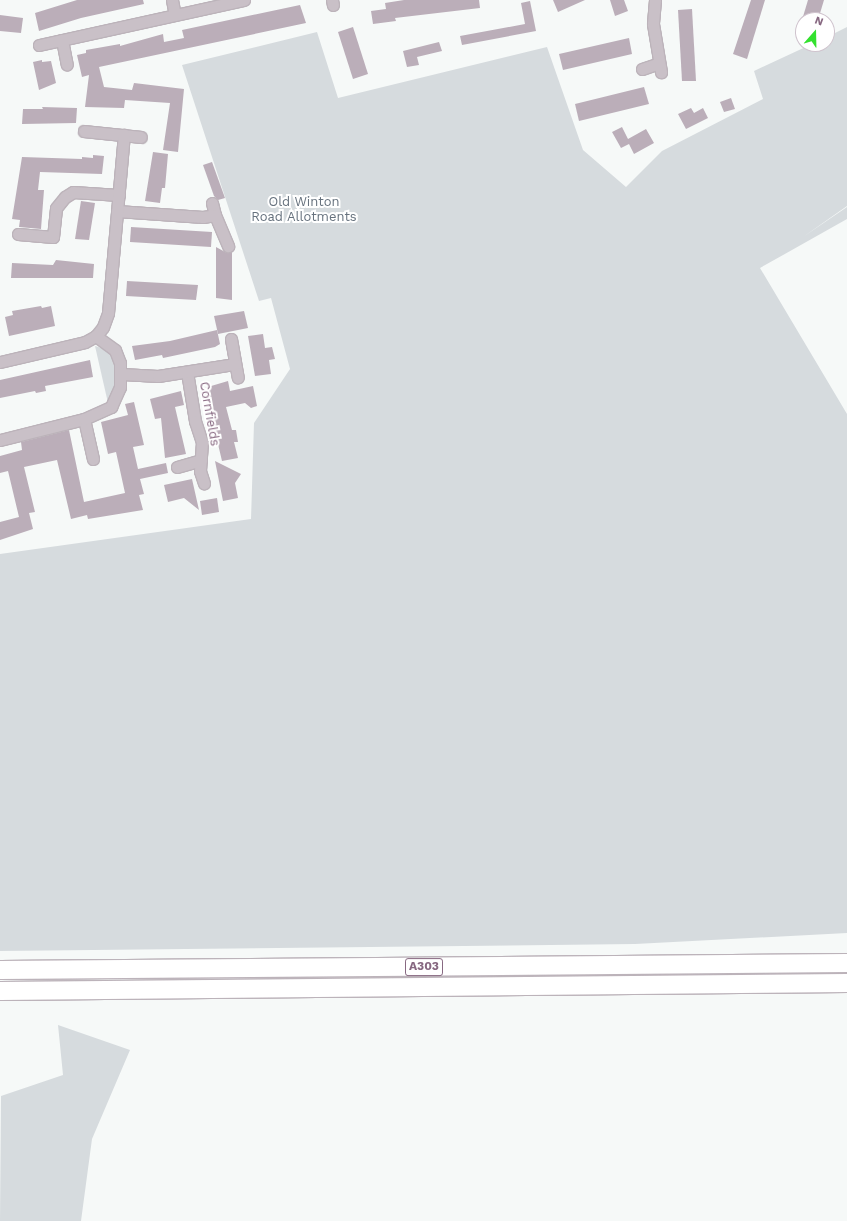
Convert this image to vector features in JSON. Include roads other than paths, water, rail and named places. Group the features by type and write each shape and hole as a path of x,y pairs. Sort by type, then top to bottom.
{"highway":[{"name":"A303","path":"0,970 847,963"},
{"name":"A303","path":"0,991 847,983"}],"street":[{"path":"172,0 176,15"},
{"path":"39,45 244,0"},
{"path":"642,69 660,68 653,24 655,0"},
{"path":"62,40 67,64"},
{"path":"84,131 141,137"},
{"path":"0,362 85,342 96,336 108,313 124,135"},
{"path":"18,234 53,237 56,208 65,197 73,192 119,195"},
{"path":"212,203 228,246"},
{"path":"118,210 203,217 216,215"},
{"path":"0,440 99,415 111,407 117,396 122,374 115,350 96,336"},
{"path":"231,339 238,377"},
{"name":"Cornfields","path":"122,374 158,376 235,364"},
{"name":"Cornfields","path":"187,372 194,421 202,442 201,460 204,483"},
{"path":"84,419 93,459"},
{"name":"Cornfields","path":"177,467 201,460"}],"park label":[{"name":"Old Winton Road Allotments","path":"304,210"}]}
